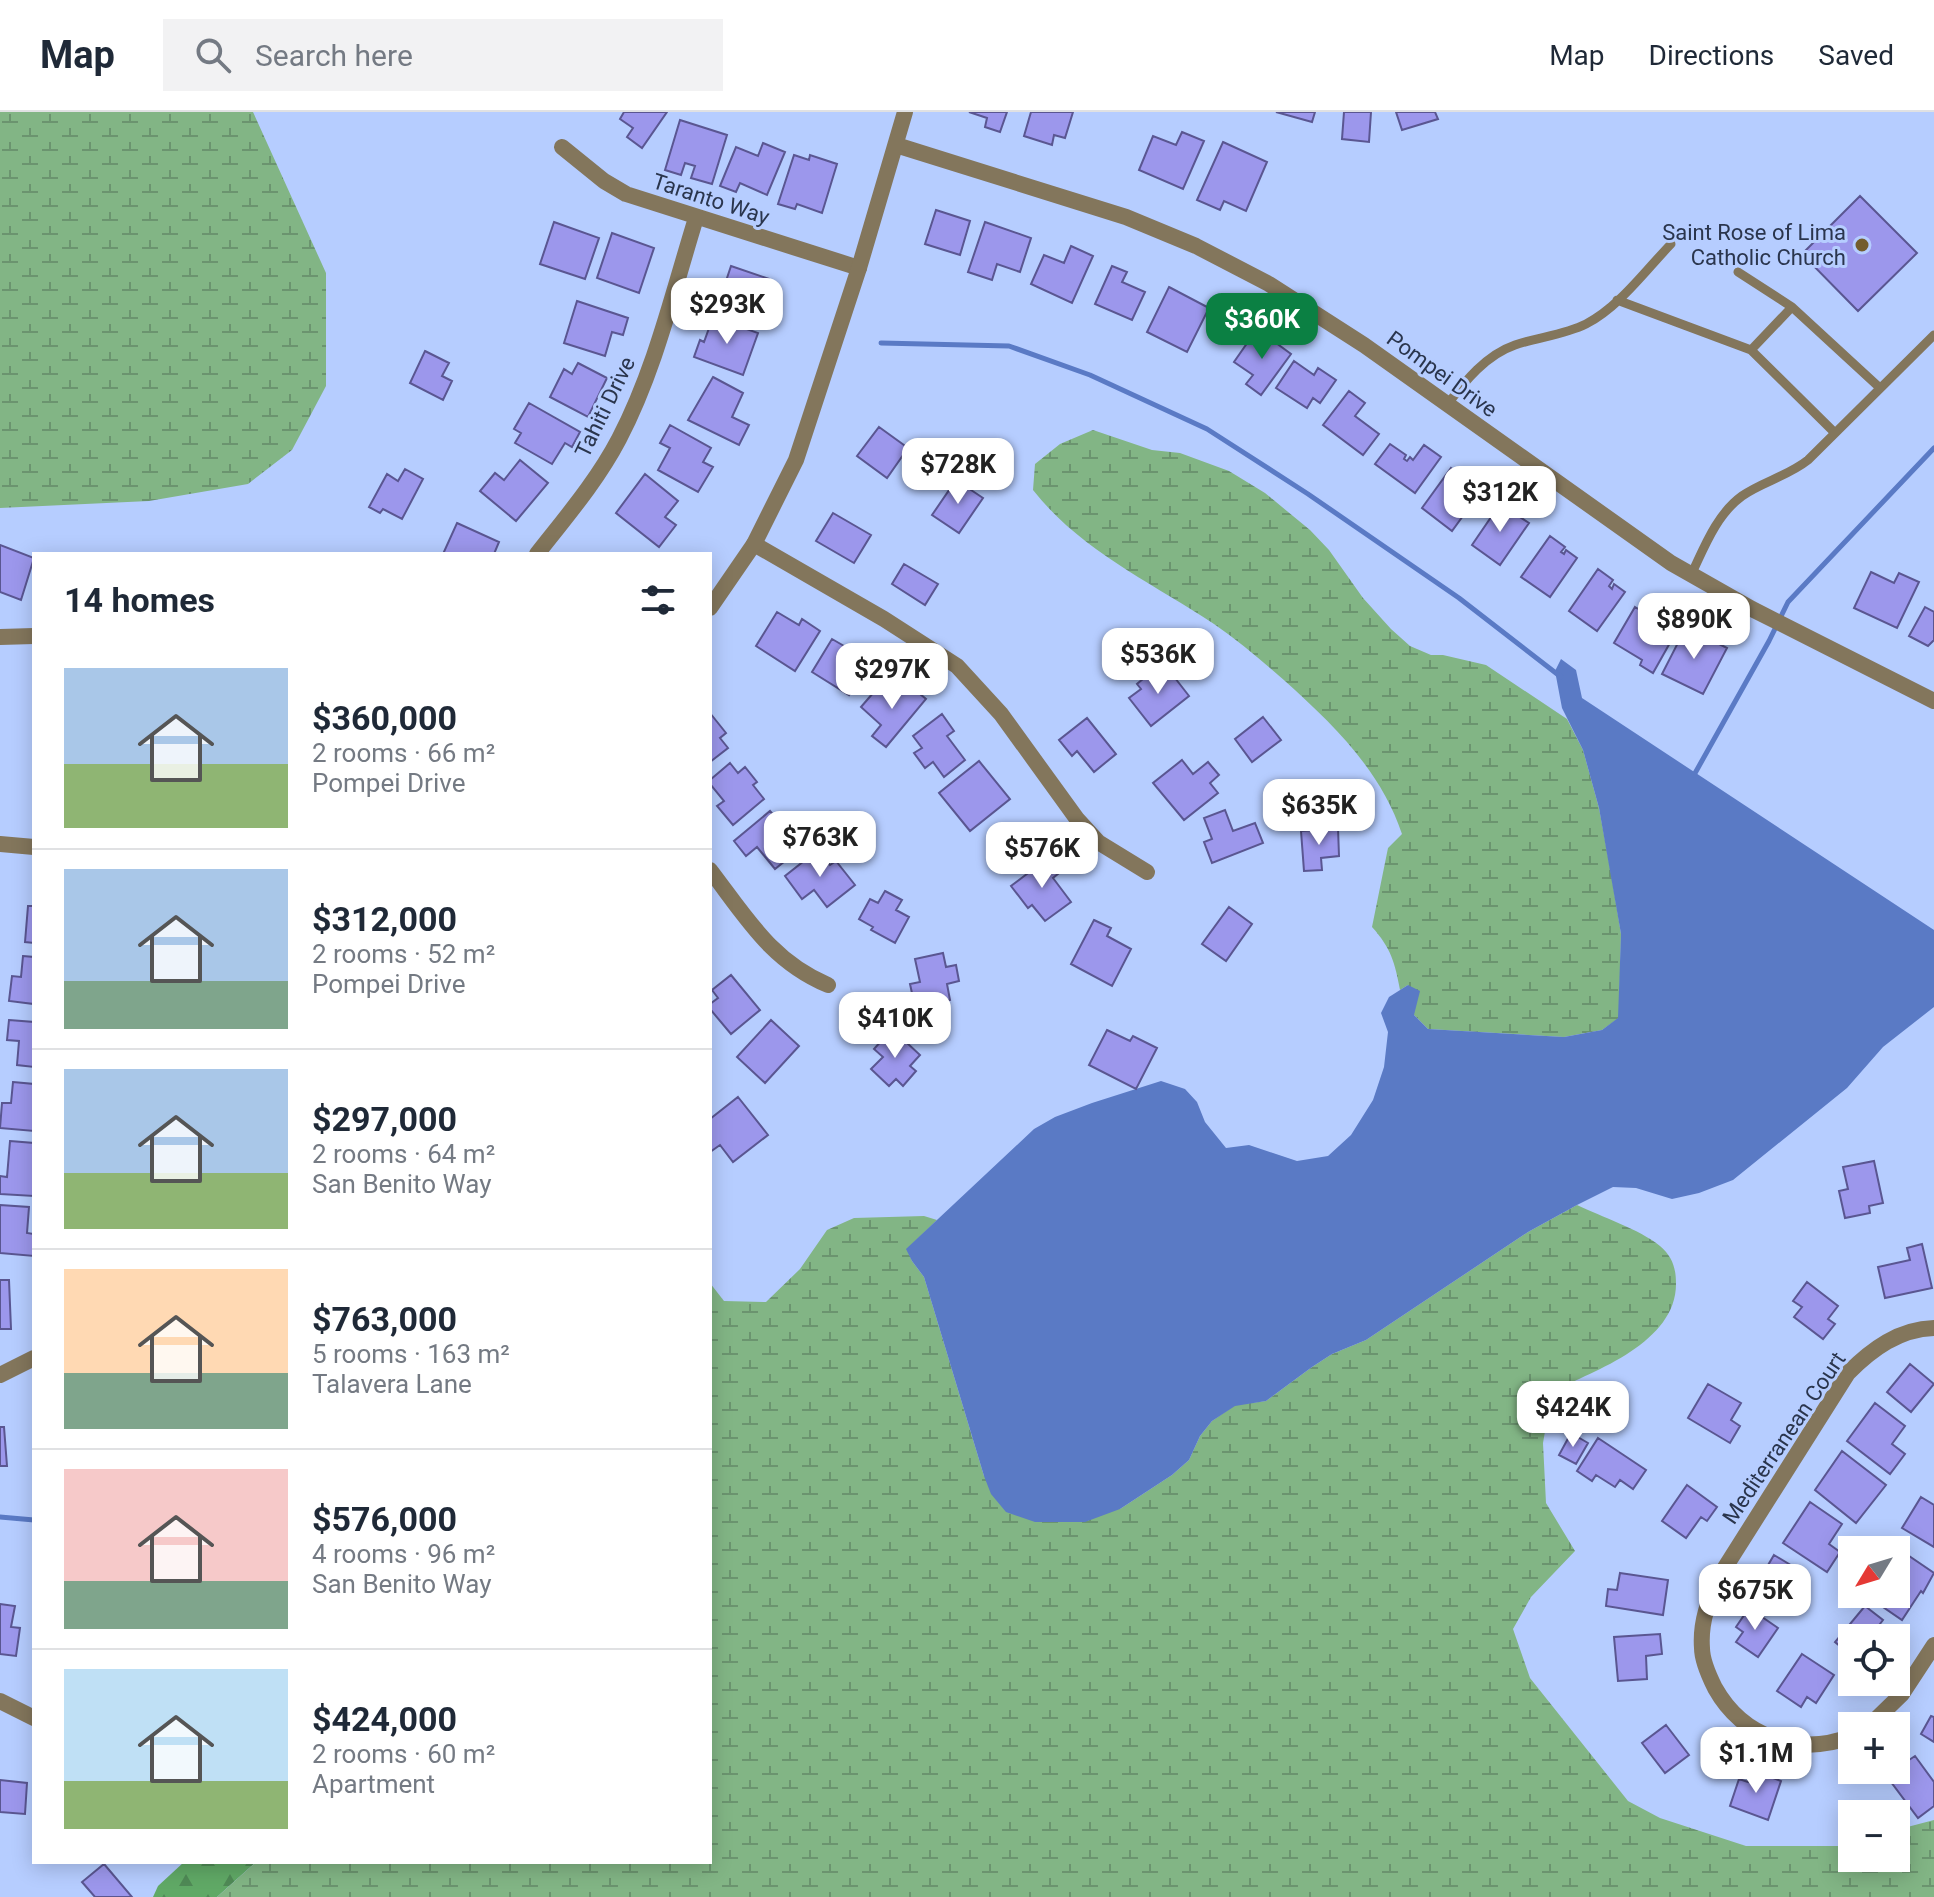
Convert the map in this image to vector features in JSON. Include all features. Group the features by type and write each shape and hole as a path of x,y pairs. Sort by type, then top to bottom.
{"street":[{"path":"712,605 754,544 783,488 807,430 905,112"},
{"name":"Pompei Drive","path":"896,145 1126,217 1196,246 1308,307 1648,549 1752,609 1934,701"},
{"name":"Taranto Way","path":"562,147 615,189 696,218 859,268"},
{"name":"Tahiti Drive","path":"539,552 590,485 628,420 649,371 696,218"},
{"path":"754,544 884,619 957,666 1001,714 1077,819 1098,842 1147,872"},
{"path":"0,637 32,636"},
{"path":"0,844 32,847"},
{"path":"712,872 780,957 828,985"},
{"name":"Mediterranean Court","path":"1838,1740 1819,1745 1793,1745 1768,1737 1742,1722 1725,1705 1710,1679 1702,1651 1702,1625 1719,1577 1848,1373 1876,1348 1904,1333 1934,1328"},
{"path":"0,1375 32,1359"},
{"path":"1883,1712 1902,1694 1934,1645"},
{"path":"0,1701 32,1717"}],"lane":[{"path":"1447,405 1473,374 1499,352 1585,324 1617,300 1671,244"},
{"path":"1738,272 1792,307 1880,388"},
{"path":"1617,300 1751,350 1835,433"},
{"path":"1751,350 1792,307"},
{"path":"1691,575 1708,540 1741,497 1794,471 1934,335"}],"green space":[{"path":"0,112 253,112 326,273 326,386 292,450 248,484 149,501 0,508"},
{"path":"1093,430 1152,450 1180,453 1229,471 1265,493 1310,530 1329,550 1363,598 1410,646 1431,655 1486,665 1567,719 1583,750 1599,808 1611,873 1621,934 1619,1018 1602,1030 1564,1037 1428,1029 1414,1015 1408,985 1400,990 1391,956 1372,927 1388,848 1402,834 1393,811 1369,770 1338,732 1259,659 1214,624 1095,548 1052,512 1033,490 1035,464 1060,444"},
{"path":"1577,1205 1660,1246 1673,1264 1676,1284 1672,1304 1663,1322 1648,1338 1611,1364 1552,1391 1543,1443 1546,1503 1575,1551 1531,1597 1513,1629 1530,1678 1628,1801 1660,1818 1746,1846 1838,1846 1838,1872 1910,1872 1910,1826 1934,1820 1934,1897 217,1897 254,1864 712,1864 712,1286 724,1301 766,1302 800,1269 827,1230 854,1218 924,1216 937,1220 907,1249 924,1277 984,1476 1120,1509 1189,1460 1200,1436 1212,1421 1235,1405 1266,1401 1332,1354 1366,1340 1528,1232"},
{"path":"182,1864 254,1864 217,1897 153,1897 158,1886"}],"water":[{"path":"1561,659 1576,670 1582,698 1934,930 1934,1007 1883,1047 1847,1088 1733,1180 1672,1199 1636,1188 1613,1187 1577,1205 1528,1232 1366,1340 1332,1354 1266,1401 1235,1406 1212,1421 1200,1436 1189,1460 1120,1509 1085,1522 1035,1522 1006,1512 991,1494 984,1476 924,1277 906,1249 1034,1129 1092,1103 1161,1081 1185,1089 1197,1102 1205,1122 1226,1148 1249,1145 1297,1161 1328,1156 1351,1135 1373,1100 1384,1067 1388,1032 1381,1013 1389,997 1408,985 1420,991 1414,1015 1428,1029 1564,1037 1602,1030 1618,1018 1621,934 1599,808 1583,750 1562,708 1555,671"}],"building":[{"path":"624,112 667,112 642,148 627,137 633,128 620,119"},
{"path":"969,112 1007,112 1000,132 985,127 987,118"},
{"path":"1031,112 1073,112 1065,138 1054,135 1052,145 1024,136"},
{"path":"1276,112 1315,112 1312,122"},
{"path":"1344,112 1371,112 1369,142 1342,139"},
{"path":"1396,112 1435,112 1438,119 1402,130"},
{"path":"680,120 727,135 712,184 691,178 695,166 685,163 681,175 665,170"},
{"path":"1182,132 1204,141 1183,189 1139,170 1153,136 1176,145"},
{"path":"1223,142 1267,162 1246,211 1224,201 1220,210 1197,200"},
{"path":"763,143 785,152 767,195 740,183 736,192 720,186 736,147 758,156"},
{"path":"794,155 809,160 810,155 837,164 822,213 797,204 795,209 778,204"},
{"path":"1860,196 1917,253 1858,311 1802,254"},
{"path":"936,210 970,221 960,255 925,244"},
{"path":"554,222 599,238 585,279 540,264"},
{"path":"985,222 1031,238 1020,272 997,264 992,280 968,272"},
{"path":"612,233 654,248 639,293 597,278"},
{"path":"1071,246 1093,256 1072,303 1031,284 1044,255 1064,263"},
{"path":"731,266 769,279 757,316 711,301 717,282 725,284"},
{"path":"1112,266 1127,272 1122,282 1145,292 1132,320 1095,304"},
{"path":"1169,287 1209,308 1187,352 1147,332"},
{"path":"577,301 628,318 623,335 612,332 605,356 564,343"},
{"path":"713,317 758,333 743,375 694,357 700,340 704,342"},
{"path":"1257,329 1291,354 1261,395 1246,384 1253,375 1234,362"},
{"path":"425,351 449,363 442,376 452,381 443,400 410,383"},
{"path":"1294,361 1314,375 1318,368 1336,380 1320,403 1313,398 1307,408 1276,388"},
{"path":"578,363 607,378 588,417 550,397 564,369 572,374"},
{"path":"713,377 743,393 732,417 749,425 739,445 688,420"},
{"path":"1349,391 1365,403 1355,416 1379,434 1363,455 1323,425"},
{"path":"529,403 580,432 572,447 565,443 552,464 515,443 521,433 514,429"},
{"path":"670,425 711,448 703,462 713,467 698,492 658,470 670,448 660,443"},
{"path":"879,427 908,448 887,478 857,456"},
{"path":"1390,444 1406,455 1404,459 1407,461 1410,457 1413,460 1424,445 1441,457 1415,493 1375,464"},
{"path":"520,460 548,483 516,521 480,491 495,473 504,480"},
{"path":"1451,468 1481,491 1452,531 1422,508"},
{"path":"405,469 423,479 402,519 383,509 380,513 369,507 387,474 398,481"},
{"path":"645,474 678,501 665,517 676,525 659,547 616,513"},
{"path":"956,480 983,498 959,533 932,515"},
{"path":"1500,504 1529,523 1500,565 1472,545"},
{"path":"833,513 871,535 854,563 816,541"},
{"path":"457,523 499,542 495,552 444,552"},
{"path":"1550,536 1565,547 1561,552 1564,554 1566,550 1577,558 1550,597 1521,577"},
{"path":"0,545 32,557 21,600 0,592"},
{"path":"904,564 938,584 925,605 892,584"},
{"path":"1598,569 1613,580 1609,586 1612,589 1614,584 1625,592 1597,631 1569,611"},
{"path":"1871,572 1894,583 1899,573 1919,582 1897,628 1854,608"},
{"path":"1635,607 1653,618 1649,625 1666,631 1663,636 1671,641 1653,673 1640,665 1642,660 1614,643"},
{"path":"1925,607 1934,612 1934,640 1928,646 1909,636"},
{"path":"777,612 799,625 802,619 820,631 795,671 756,646"},
{"path":"1686,627 1727,648 1703,694 1662,674"},
{"path":"832,639 870,661 849,695 812,672"},
{"path":"1168,669 1189,696 1151,726 1129,698 1141,689 1137,684 1150,673 1155,680"},
{"path":"908,684 926,699 886,747 872,736 881,725 861,707 880,685 897,699"},
{"path":"942,714 954,731 947,736 965,760 944,777 933,762 925,768 914,753 922,748 913,736"},
{"path":"712,716 726,733 720,738 728,748 712,760"},
{"path":"1263,717 1281,740 1252,762 1235,739"},
{"path":"1087,718 1116,754 1094,772 1077,751 1072,756 1059,740"},
{"path":"1182,760 1193,774 1208,762 1219,775 1210,783 1218,793 1184,820 1153,783"},
{"path":"979,761 1010,799 970,831 939,793"},
{"path":"730,763 738,773 745,767 757,782 753,785 764,799 733,825 717,806 724,801 712,786 712,778"},
{"path":"1225,810 1233,831 1255,823 1263,843 1212,863 1204,842 1212,839 1204,818"},
{"path":"770,811 801,848 775,869 757,847 746,856 734,841"},
{"path":"1338,828 1339,856 1321,858 1322,870 1304,871 1301,831"},
{"path":"818,850 830,865 836,861 855,885 827,907 814,890 802,899 785,876"},
{"path":"1048,858 1059,873 1053,878 1071,902 1045,921 1032,905 1028,908 1011,886"},
{"path":"885,891 902,900 896,910 909,917 895,943 871,930 873,927 859,919 870,899 878,903"},
{"path":"28,906 32,906 32,943 25,942"},
{"path":"1229,907 1252,924 1226,961 1202,944"},
{"path":"1094,920 1111,928 1107,936 1131,949 1112,986 1071,964"},
{"path":"943,953 946,967 956,965 959,981 947,984 950,1000 915,1007 910,984 920,982 915,959"},
{"path":"23,956 32,957 32,1004 9,1001 12,976 21,977"},
{"path":"731,975 760,1010 731,1034 712,1011 712,1002 718,998 712,990"},
{"path":"9,1020 32,1022 32,1067 17,1065 19,1041 7,1040"},
{"path":"771,1020 799,1046 765,1083 737,1057"},
{"path":"892,1029 920,1055 910,1066 916,1071 903,1086 896,1079 889,1086 871,1069 883,1057 874,1049"},
{"path":"1107,1030 1130,1041 1133,1036 1157,1048 1136,1089 1089,1065"},
{"path":"13,1082 32,1084 32,1131 0,1128 2,1103 11,1103"},
{"path":"738,1097 768,1135 733,1162 720,1145 712,1151 712,1117"},
{"path":"10,1141 32,1143 32,1196 0,1194 0,1176 7,1177"},
{"path":"1874,1161 1883,1203 1869,1206 1870,1213 1845,1218 1839,1191 1848,1189 1843,1167"},
{"path":"0,1205 29,1207 27,1233 32,1234 32,1256 0,1253"},
{"path":"1922,1244 1932,1288 1885,1298 1878,1267 1910,1260 1907,1248"},
{"path":"0,1280 9,1280 11,1329 0,1329"},
{"path":"1807,1282 1838,1306 1828,1319 1835,1324 1823,1339 1794,1317 1802,1307 1793,1301"},
{"path":"1910,1364 1934,1384 1911,1412 1887,1392"},
{"path":"1708,1384 1741,1403 1731,1420 1740,1426 1730,1443 1688,1418"},
{"path":"1875,1403 1905,1426 1892,1444 1905,1454 1890,1474 1847,1441"},
{"path":"0,1427 4,1427 7,1466 0,1466"},
{"path":"1571,1433 1588,1443 1576,1464 1559,1455"},
{"path":"1598,1438 1646,1470 1633,1489 1620,1480 1615,1487 1596,1475 1592,1481 1577,1471"},
{"path":"1842,1451 1886,1485 1856,1523 1815,1490"},
{"path":"1687,1485 1717,1507 1707,1521 1701,1517 1686,1538 1662,1521"},
{"path":"1921,1497 1934,1505 1934,1547 1902,1528"},
{"path":"1810,1502 1842,1524 1829,1544 1838,1551 1838,1555 1827,1572 1783,1543"},
{"path":"1774,1555 1809,1576 1789,1610 1754,1589"},
{"path":"1910,1557 1934,1573 1923,1593 1921,1591 1910,1608"},
{"path":"1620,1573 1668,1580 1663,1615 1606,1606 1608,1589 1617,1590"},
{"path":"0,1604 15,1606 11,1627 20,1628 16,1656 0,1654"},
{"path":"1749,1608 1778,1628 1758,1657 1736,1642 1743,1632 1736,1627"},
{"path":"1863,1608 1883,1620 1880,1624 1850,1624"},
{"path":"1884,1608 1910,1608 1902,1620"},
{"path":"1660,1634 1662,1654 1646,1656 1647,1679 1618,1681 1614,1637"},
{"path":"1802,1654 1834,1675 1816,1703 1807,1697 1801,1707 1777,1691"},
{"path":"1931,1716 1934,1717 1934,1742 1921,1734"},
{"path":"1666,1725 1689,1755 1665,1773 1642,1743"},
{"path":"1915,1756 1934,1782 1934,1806 1918,1818 1910,1807 1910,1800 1904,1800 1892,1784 1910,1784 1910,1759"},
{"path":"1752,1770 1781,1781 1768,1820 1730,1806 1739,1779 1748,1782"},
{"path":"0,1780 27,1783 25,1814 0,1812"},
{"path":"104,1864 132,1897 95,1897 82,1882"}],"waterway":[{"path":"881,343 1009,346 1090,375 1207,429 1459,598 1561,677"},
{"path":"1694,775 1788,602 1934,448"},
{"path":"0,1517 32,1520"}],"place":[{"name":"Saint Rose of Lima Catholic Church","path":"1862,245"}]}
